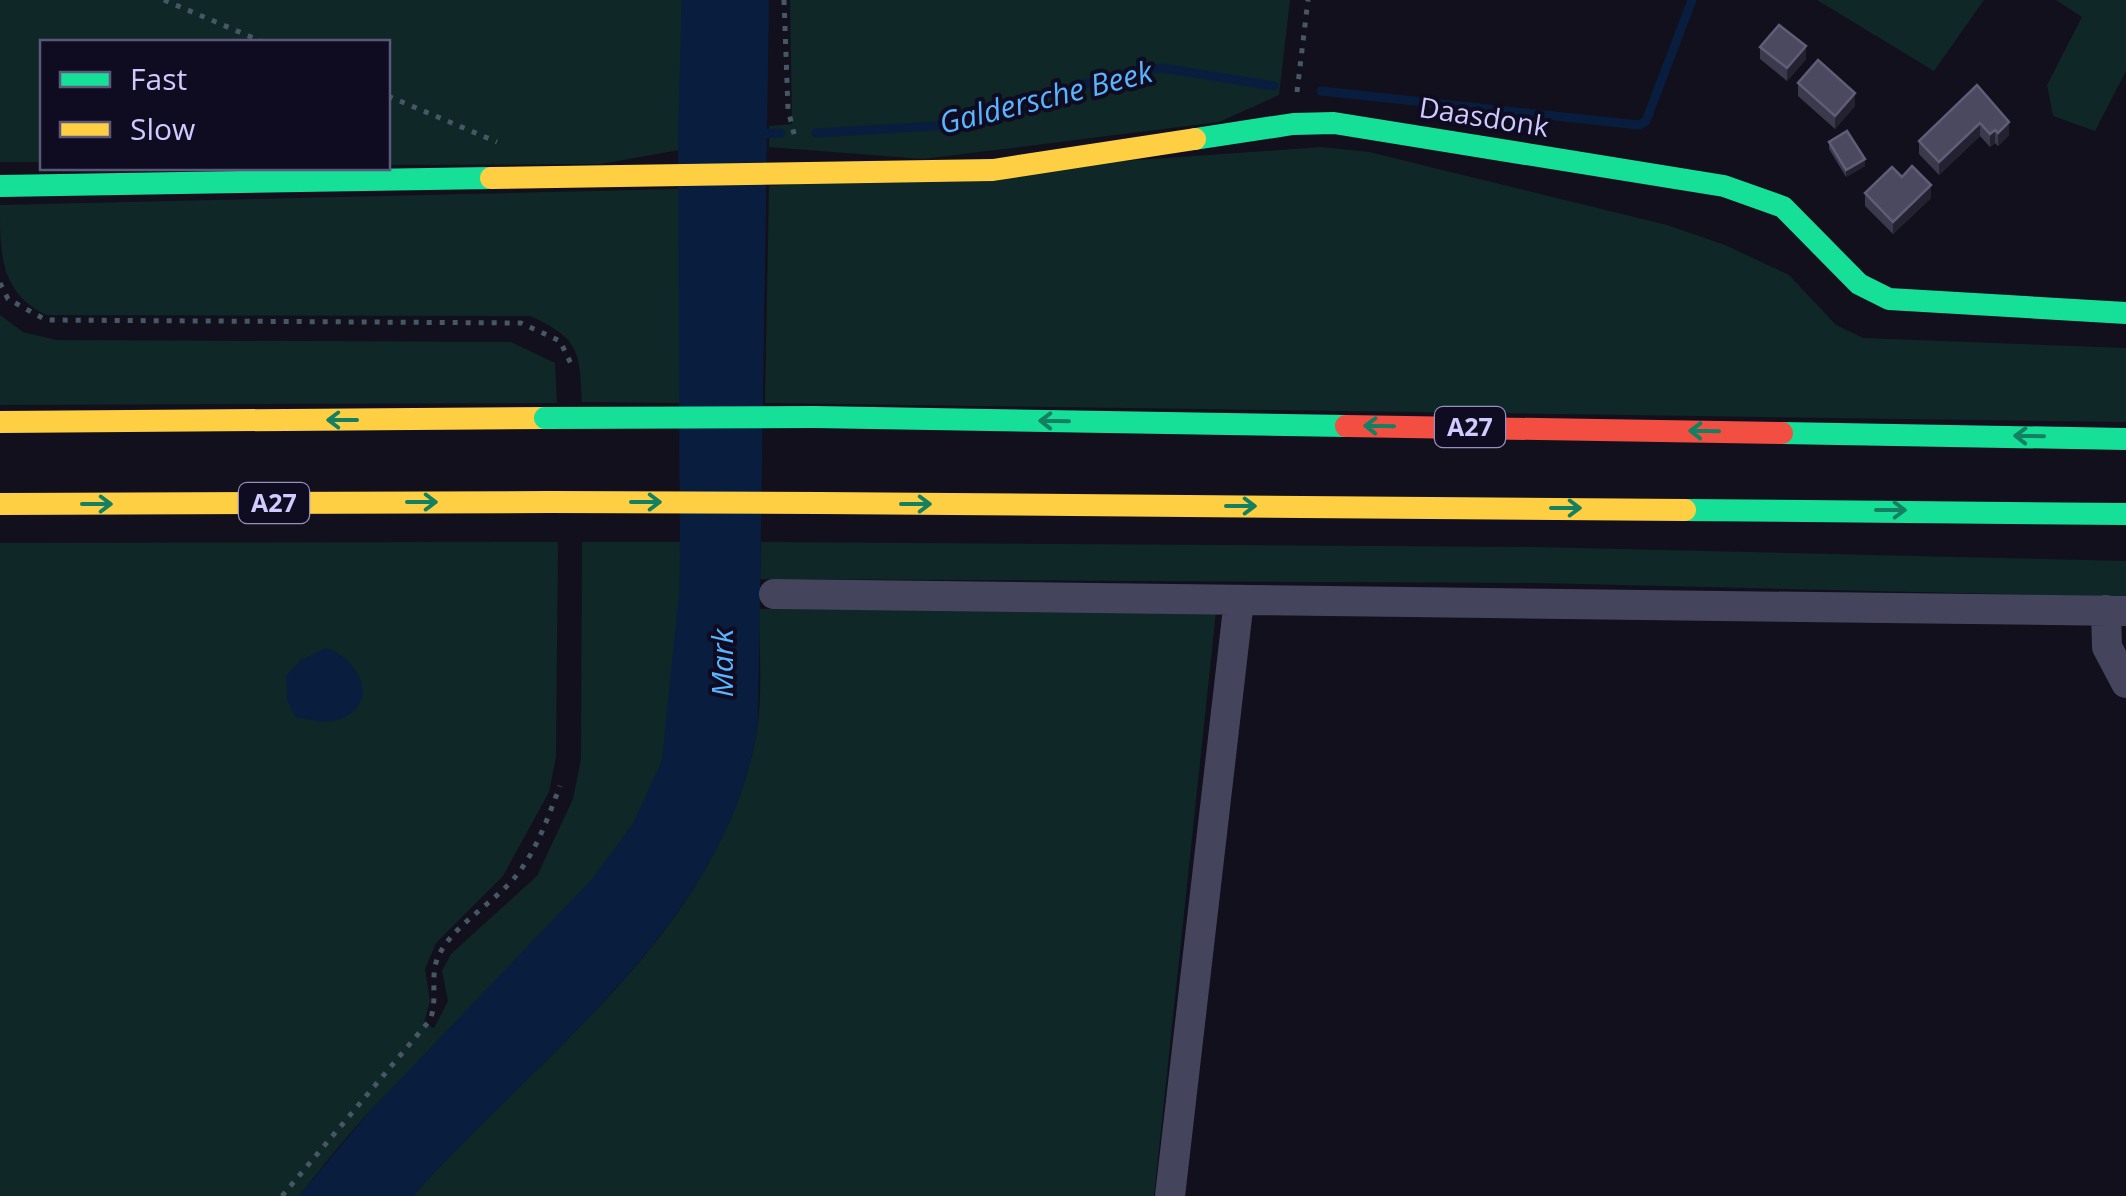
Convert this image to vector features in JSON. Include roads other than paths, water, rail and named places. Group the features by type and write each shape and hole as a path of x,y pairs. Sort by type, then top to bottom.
{"main road":[{"name":"Daasdonk","path":"0,186 992,170 1175,146 1293,124 1334,123 1724,186 1758,195 1788,210 1817,238 1849,279 1866,292 1889,298 2126,312"},
{"name":"A27","path":"0,422 814,417 2126,439"},
{"name":"A27","path":"0,504 549,502 2126,514"}],"street":[{"path":"774,594 2116,611 2107,647 2126,683"},
{"path":"1170,1196 1239,600"}],"water":[{"name":"Mark","path":"682,0 769,0 758,722 741,794 710,861 670,923 570,1037 413,1196 299,1196 369,1112 592,879 634,822 662,760 680,584 678,127"},
{"path":"326,648 354,669 363,690 361,700 355,710 338,720 295,717 287,699 286,676 301,660"}],"waterway":[{"name":"Galdersche Beek","path":"1321,91 1639,125 1646,121 1692,0"},
{"name":"Galdersche Beek","path":"816,133 935,126 1121,74 1162,68 1274,86"},
{"name":"Galdersche Beek","path":"759,134 781,133"}]}
